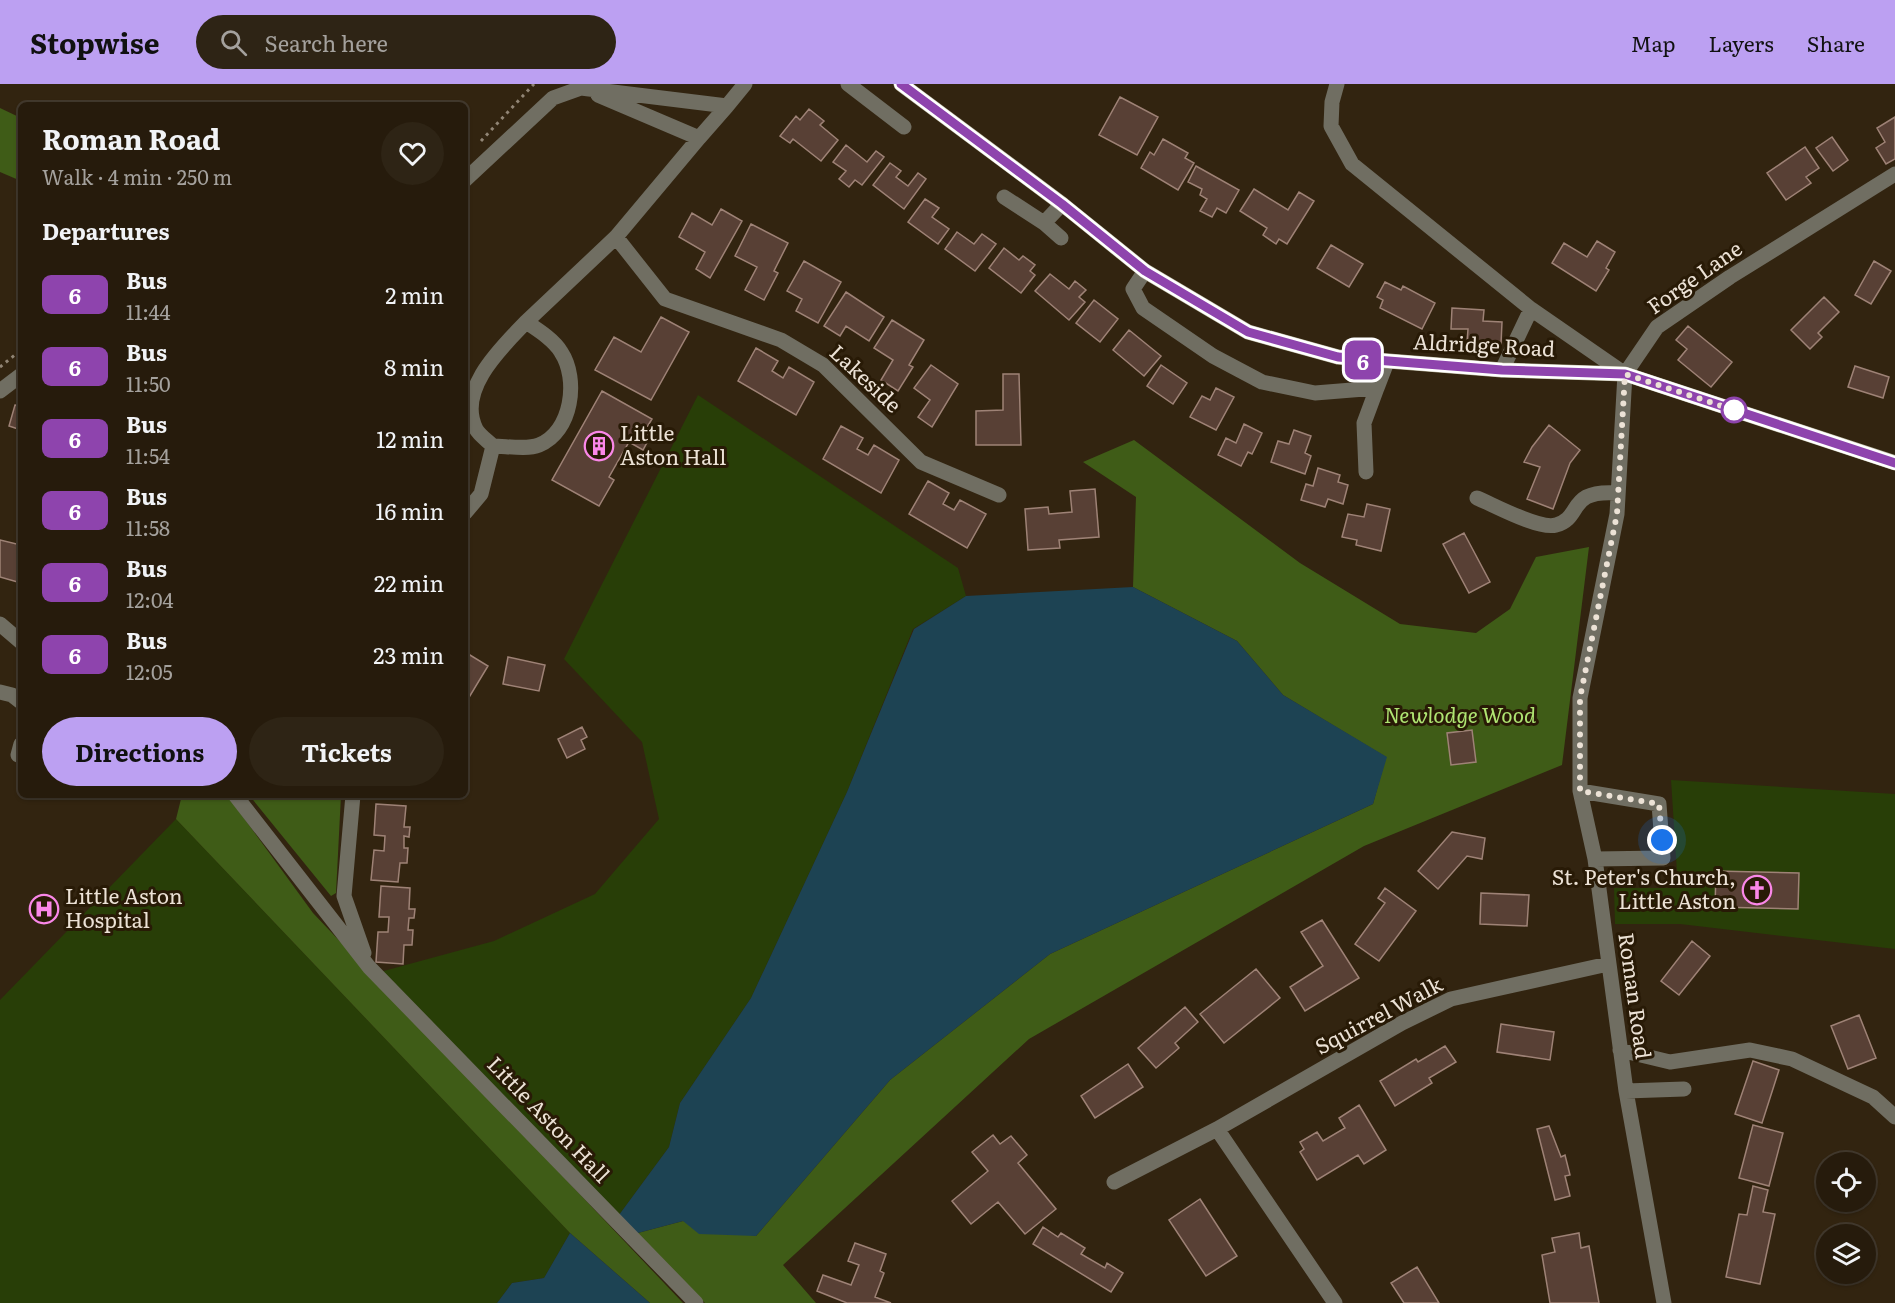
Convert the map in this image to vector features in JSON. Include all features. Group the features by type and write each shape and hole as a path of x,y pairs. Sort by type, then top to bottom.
{"main road":[{"name":"Aldridge Road","path":"901,84 1062,204 1145,271 1248,332 1338,357 1502,370 1625,374 1895,463"}],"street":[{"path":"526,322 560,350 568,366 570,401 558,432 538,446 493,446 476,430 471,404 476,387 492,359 526,322 616,237 745,84"},
{"path":"848,84 904,127"},
{"path":"1337,84 1332,102 1331,126 1352,164 1532,309 1625,374"},
{"path":"468,177 553,98 581,88 727,106"},
{"path":"581,88 699,138"},
{"name":"Forge Lane","path":"1625,374 1657,327 1730,277 1895,174"},
{"path":"1004,197 1044,223 1061,238"},
{"path":"1044,223 1062,204"},
{"name":"Lakeside","path":"616,237 665,299 781,340 823,365 921,462 999,495"},
{"path":"1145,271 1133,290 1143,308 1213,356 1262,381 1315,393 1377,388"},
{"path":"1502,370 1532,309"},
{"path":"1366,472 1364,423 1387,362"},
{"name":"Roman Road","path":"1625,374 1617,514 1580,698 1580,791 1594,859 1626,1091 1664,1303"},
{"path":"0,391 18,377"},
{"path":"468,509 480,494 493,446"},
{"path":"1477,498 1548,526 1563,522 1581,499 1590,494 1618,493"},
{"path":"0,624 18,639"},
{"path":"0,692 12,695 18,700"},
{"path":"1580,791 1659,804 1663,858 1594,859"},
{"name":"Little Aston Hall","path":"237,798 369,967 696,1303"},
{"name":"Little Aston Hall","path":"352,798 344,896 369,967"},
{"name":"Squirrel Walk","path":"1114,1182 1217,1129 1402,1023 1451,999 1608,964"},
{"path":"1620,1050 1670,1062 1750,1050 1792,1059 1873,1096 1895,1117"},
{"path":"1626,1091 1684,1089"},
{"path":"1217,1129 1335,1303"}],"path":[{"path":"480,141 534,84"},
{"path":"0,367 18,352"}],"green space":[{"path":"0,108 18,117 18,180 0,172"},
{"path":"698,395 958,568 966,596 913,629 847,792 751,998 680,1103 669,1147 616,1219 380,972 494,941 595,894 659,819 642,742 564,659"},
{"name":"Newlodge Wood","path":"1134,440 1300,563 1400,624 1476,633 1510,609 1536,557 1589,547 1562,765 1364,846 1029,1039 783,1265 816,1303 705,1303 634,1234 683,1221 756,1236 890,1080 1050,954 1373,804 1386,757 1283,695 1237,641 1133,587 1136,497 1083,462"},
{"path":"1671,780 1895,794 1895,949 1680,924 1615,924 1614,888 1678,888"},
{"path":"181,798 229,798 313,913 683,1303 650,1303 570,1233 176,819"},
{"path":"251,798 341,798 336,893 331,896"},
{"path":"176,819 570,1233 544,1278 512,1283 497,1303 0,1303 0,1000"}],"water":[{"path":"1133,587 1237,641 1283,695 1387,757 1373,804 1050,954 890,1080 756,1236 699,1234 683,1221 634,1234 616,1219 669,1147 680,1103 751,998 847,792 914,629 966,596"},
{"path":"570,1233 650,1303 497,1303 512,1283 544,1278"}],"building":[{"path":"1120,97 1158,117 1137,155 1099,135"},
{"path":"809,109 824,121 820,125 838,140 821,161 793,139 790,143 780,136 796,116 800,120"},
{"path":"1895,117 1895,159 1886,164 1876,148 1885,142 1877,128"},
{"path":"1832,137 1848,160 1833,171 1816,148"},
{"path":"1163,139 1188,153 1185,158 1194,163 1178,190 1141,168 1150,152 1154,155"},
{"path":"846,145 867,162 876,151 884,157 862,185 855,180 849,187 839,179 846,171 833,162"},
{"path":"1805,147 1819,168 1806,177 1811,183 1786,200 1767,173"},
{"path":"890,163 901,171 896,177 908,186 918,173 926,179 904,209 873,185"},
{"path":"1196,166 1239,190 1226,213 1217,208 1212,217 1200,211 1207,199 1200,195 1202,189 1188,182"},
{"path":"1254,189 1288,210 1299,192 1314,201 1287,244 1279,239 1276,244 1263,235 1267,228 1240,211"},
{"path":"925,199 939,208 932,217 949,229 938,244 908,222"},
{"path":"721,209 742,221 710,278 696,269 705,252 679,237 692,213 712,225"},
{"path":"751,224 788,243 774,271 778,273 764,300 745,290 757,267 735,256"},
{"path":"957,232 974,244 982,234 996,244 975,271 945,249"},
{"path":"1597,241 1615,252 1606,268 1609,270 1596,291 1552,263 1564,243 1587,257"},
{"path":"1331,245 1363,264 1349,287 1317,268"},
{"path":"1004,248 1019,260 1023,256 1035,265 1030,271 1035,275 1021,293 989,268"},
{"path":"804,261 841,282 818,323 796,311 802,299 787,291"},
{"path":"1874,261 1891,271 1871,304 1855,295"},
{"path":"1050,274 1069,289 1075,281 1086,290 1079,297 1085,302 1069,320 1035,291"},
{"path":"1385,282 1401,290 1403,286 1435,303 1422,329 1380,308 1383,300 1377,297"},
{"path":"846,292 884,317 869,341 846,326 840,336 824,326"},
{"path":"1824,297 1839,312 1818,333 1822,337 1810,349 1791,330"},
{"path":"1094,300 1118,319 1100,342 1076,323"},
{"path":"1452,308 1484,310 1483,321 1502,322 1501,344 1467,343 1468,329 1451,329"},
{"path":"661,317 689,332 651,400 595,370 614,337 641,352"},
{"path":"892,320 924,340 909,365 913,367 898,391 881,380 893,360 874,348"},
{"path":"1688,326 1732,362 1711,387 1678,360 1687,349 1676,340"},
{"path":"1129,330 1161,356 1144,376 1113,350"},
{"path":"756,348 778,361 772,371 783,378 789,367 814,382 796,415 738,381"},
{"path":"931,365 958,384 932,427 918,417 930,400 914,388"},
{"path":"1161,365 1187,383 1173,404 1147,386"},
{"path":"1855,366 1889,377 1883,398 1848,387"},
{"path":"1003,374 1019,374 1021,445 976,445 976,411 1003,410"},
{"path":"1216,388 1234,397 1216,430 1190,417 1202,396 1210,400"},
{"name":"Little Aston Hall","path":"602,391 652,419 644,432 651,435 643,450 629,442 609,477 614,480 599,506 552,480"},
{"path":"15,405 18,406 18,429 9,426"},
{"path":"1244,424 1262,433 1252,454 1248,452 1241,466 1218,455 1226,438 1236,443"},
{"path":"1549,425 1580,450 1570,463 1553,509 1527,499 1540,467 1524,462"},
{"path":"841,426 863,438 857,449 868,455 874,445 899,460 881,493 823,459"},
{"path":"1294,430 1311,436 1305,453 1311,456 1305,474 1271,462 1278,441 1289,444"},
{"path":"1318,468 1340,475 1338,482 1348,485 1343,504 1328,499 1325,507 1301,500 1306,484 1313,486"},
{"path":"928,481 949,493 943,504 954,510 960,500 986,514 967,548 909,514"},
{"path":"1095,489 1099,537 1059,540 1060,548 1028,550 1025,509 1048,507 1049,514 1072,512 1070,491"},
{"path":"1367,504 1390,509 1381,551 1356,545 1357,540 1342,537 1348,514 1364,517"},
{"path":"1464,533 1490,582 1469,593 1443,544"},
{"path":"0,540 18,544 18,582 0,577"},
{"path":"468,654 488,666 468,699"},
{"path":"508,657 545,665 539,691 503,684"},
{"path":"582,727 587,737 581,740 585,749 567,758 558,739"},
{"path":"1472,730 1476,762 1451,765 1447,733"},
{"path":"376,804 406,806 404,827 410,827 409,837 404,836 404,848 408,848 407,863 400,863 398,882 371,880 374,850 384,851 385,836 374,835"},
{"path":"1452,832 1485,838 1482,859 1467,856 1438,889 1418,871"},
{"name":"St. Peter's Church, Little Aston","path":"1716,871 1799,873 1798,909 1715,907"},
{"path":"381,886 410,888 409,909 415,909 414,918 409,918 408,930 413,930 412,945 404,945 403,964 376,962 378,932 388,932 389,917 379,917"},
{"path":"1385,888 1416,911 1379,961 1355,944 1385,903 1378,898"},
{"path":"1481,893 1529,895 1527,926 1480,924"},
{"path":"1322,920 1359,978 1305,1011 1290,987 1323,966 1301,932"},
{"path":"1692,941 1710,956 1679,995 1661,981"},
{"path":"1256,969 1280,998 1224,1043 1200,1014"},
{"path":"1185,1007 1198,1022 1175,1043 1179,1048 1156,1068 1138,1048"},
{"path":"1859,1015 1876,1058 1848,1069 1831,1026"},
{"path":"1501,1024 1554,1032 1550,1060 1497,1052"},
{"path":"1445,1046 1456,1062 1429,1078 1432,1083 1395,1106 1380,1081 1416,1059 1418,1062"},
{"path":"1753,1061 1779,1070 1762,1123 1735,1114"},
{"path":"1128,1064 1143,1087 1095,1118 1081,1096"},
{"path":"1359,1105 1386,1150 1364,1164 1358,1155 1317,1180 1300,1152 1304,1149 1300,1142 1317,1132 1323,1141 1345,1128 1339,1118"},
{"path":"1753,1125 1783,1133 1769,1186 1739,1178"},
{"path":"1549,1126 1561,1157 1565,1155 1570,1175 1565,1176 1570,1196 1555,1200 1537,1129"},
{"path":"993,1135 1000,1144 1011,1136 1027,1155 1018,1163 1056,1209 1025,1234 998,1202 971,1224 952,1201 988,1171 972,1152"},
{"path":"1753,1186 1768,1190 1763,1212 1775,1214 1760,1284 1726,1277 1739,1214 1747,1215"},
{"path":"1200,1199 1237,1256 1206,1276 1169,1220"},
{"path":"1043,1227 1058,1237 1061,1233 1085,1248 1081,1254 1105,1268 1107,1263 1123,1273 1111,1292 1033,1244"},
{"path":"1579,1233 1581,1248 1589,1246 1599,1303 1550,1303 1542,1255 1555,1252 1552,1238"},
{"path":"855,1243 886,1254 880,1271 884,1273 875,1297 891,1303 847,1303 817,1291 823,1275 851,1285 859,1265 848,1261"},
{"path":"1417,1267 1439,1303 1404,1303 1391,1283"}],"bus line":[{"name":"6","path":"901,84 1062,204 1145,271 1248,332 1338,357 1502,370 1625,374 1895,463"}],"place":[{"name":"Little Aston Hall","path":"599,446"},
{"name":"St. Peter's Church, Little Aston","path":"1757,890"},
{"name":"Little Aston Hospital","path":"44,909"}],"route":[{"path":"1662,840 1659,804 1580,791 1580,698 1601,603 1617,514 1625,374 1737,411 1734,410"}]}
